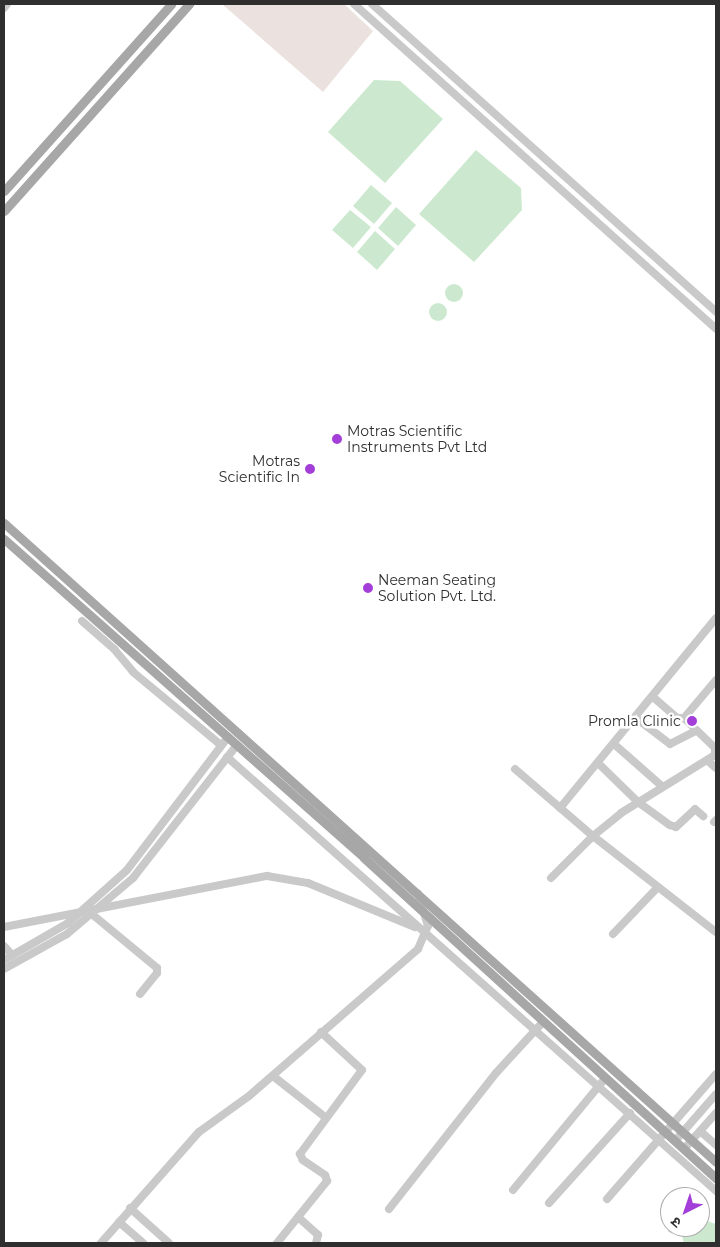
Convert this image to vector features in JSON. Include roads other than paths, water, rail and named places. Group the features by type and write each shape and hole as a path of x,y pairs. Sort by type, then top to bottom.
{"main road":[{"path":"4,191 171,4"},
{"path":"4,211 189,4"},
{"path":"4,522 399,883 423,912 539,1026 602,1081 665,1132 716,1178"},
{"path":"4,539 87,620 399,883 418,893 716,1162"},
{"path":"87,620 100,608"}],"street":[{"path":"4,8 7,4"},
{"path":"354,4 716,329"},
{"path":"372,4 716,312"},
{"path":"560,808 636,718 716,618"},
{"path":"87,620 133,672 221,745"},
{"path":"684,718 716,680"},
{"path":"551,878 593,836 638,802 707,760 716,750 684,718 677,718 653,696"},
{"path":"636,718 670,744 696,731"},
{"path":"4,969 56,941 90,912 136,860 228,737"},
{"path":"614,744 663,787"},
{"path":"100,909 142,869 237,745"},
{"path":"227,757 330,851 539,1026 496,1073 389,1208"},
{"path":"707,760 716,768"},
{"path":"598,763 638,802 670,826 676,827 695,809 703,816"},
{"path":"515,769 593,836 716,932"},
{"path":"4,926 90,912 267,876 308,883 427,931"},
{"path":"613,934 658,887"},
{"path":"105,1242 118,1222 199,1132 273,1076 320,1032 410,956 421,944 427,931 418,893"},
{"path":"4,960 90,912"},
{"path":"90,912 157,968 157,973 140,994"},
{"path":"4,946 12,955"},
{"path":"277,1243 327,1181 324,1175 300,1156 325,1118 362,1069 320,1032"},
{"path":"607,1200 716,1074"},
{"path":"273,1076 325,1118"},
{"path":"512,1190 602,1081 630,1113 716,1191"},
{"path":"675,1141 716,1094"},
{"path":"684,1149 716,1112"},
{"path":"549,1203 630,1113"},
{"path":"700,1131 716,1145"},
{"path":"130,1208 169,1243"},
{"path":"298,1218 318,1235 316,1243"},
{"path":"118,1222 144,1243"}],"place":[{"name":"Motras Scientific Instruments Pvt Ltd","path":"337,439"},
{"name":"Motras Scientific In","path":"310,469"},
{"name":"Neeman Seating Solution Pvt. Ltd.","path":"368,588"},
{"name":"Promla Clinic","path":"692,721"}]}
